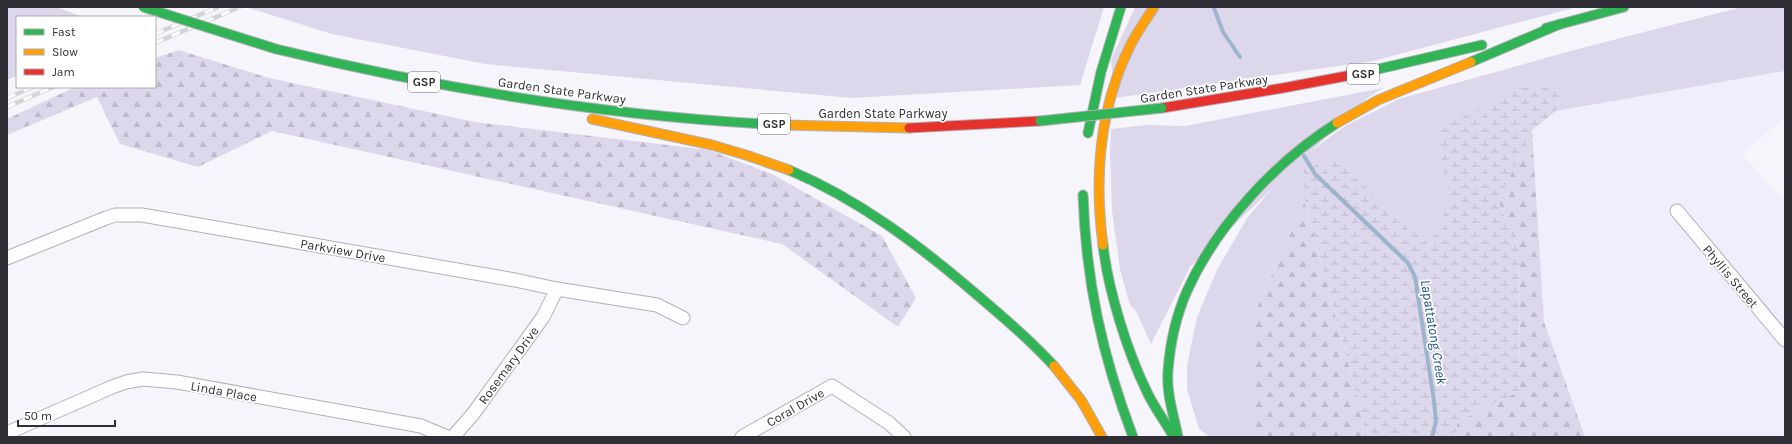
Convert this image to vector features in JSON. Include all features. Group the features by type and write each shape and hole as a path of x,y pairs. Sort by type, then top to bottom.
{"highway":[{"name":"Garden State Parkway","path":"143,7 276,49 372,73 509,97 672,117 796,125 891,128 1040,121 1162,108 1250,95 1402,66 1624,7"},
{"path":"1086,143 1094,99 1109,43 1121,7"},
{"path":"1154,7 1129,47 1112,90 1100,151 1098,203 1104,261 1120,320 1147,392 1174,437"},
{"path":"1178,437 1169,389 1168,372 1175,326 1186,296 1206,256 1227,225 1254,193 1281,165 1314,138 1366,106 1406,86 1470,62 1560,24"},
{"path":"509,97 621,127 685,139 751,156 796,173 840,196 879,220 925,252 1001,315 1034,347 1072,388 1089,413 1102,437"},
{"path":"1083,188 1085,250 1097,327 1107,367 1133,437"}],"street":[{"name":"Phyllis Street","path":"1677,211 1785,340"},
{"name":"Parkview Drive","path":"7,258 106,218 132,214 499,277 557,289 657,305 683,318"},
{"name":"Rosemary Drive","path":"453,437 473,414 543,317 557,289"},
{"name":"Linda Place","path":"14,433 112,387 143,379 177,382 421,426 448,437"},
{"name":"Coral Drive","path":"742,437 832,386 890,423 904,437"}],"shaded area":[{"path":"1785,71 1785,117 1742,154 1785,203 1785,437 1585,437 1544,322 1532,130 1556,111"}],"green space":[{"path":"7,7 56,7 80,16 16,16 16,76 7,80"},
{"path":"246,7 1104,7 1080,85 852,98 485,64 332,34"},
{"path":"1135,7 1577,7 1373,61 1115,98 1111,60"},
{"path":"1742,7 1785,7 1785,71 1556,111 1561,89 1436,130 1451,200 1430,246 1335,160 1305,169 1305,201 1253,316 1253,437 1210,437 1199,429 1187,389 1187,366 1197,317 1217,270 1247,218 1292,165 1345,126 1399,99 1578,49"},
{"path":"179,50 269,78 475,122 709,150 772,174 882,236 916,298 898,327 782,244 272,131 198,167 120,144 97,97 7,135 7,119 73,88 156,88 156,58"},
{"path":"1523,87 1561,89 1556,111 1532,130 1498,201 1519,249 1520,391 1458,421 1454,437 1364,437 1363,419 1305,201 1304,169 1335,159 1430,246 1450,200 1436,130"},
{"path":"1383,88 1366,99 1190,267 1151,344 1136,311 1130,305 1120,269 1112,211 1110,154 1111,129 1147,125 1185,126"},
{"path":"1532,130 1544,322 1585,437 1454,437 1458,421 1520,391 1519,249 1498,201"},
{"path":"1305,201 1363,419 1364,437 1253,437 1253,316"}],"waterway":[{"name":"Lapattatong Creek","path":"1214,8 1223,32 1240,57"},
{"name":"Lapattatong Creek","path":"1304,156 1315,174 1408,263 1415,277 1434,401 1436,421 1432,437"}],"railway":[{"path":"156,34 218,7"},
{"path":"156,43 240,7"},
{"path":"7,98 31,88"},
{"path":"7,107 51,88"}],"traffic: fast":[{"path":"143,7 276,49"},
{"path":"1088,133 1101,72 1121,7"},
{"path":"1546,28 1624,7"},
{"path":"1471,62 1560,24"},
{"path":"1357,74 1482,45"},
{"path":"276,49 402,77 529,99 656,116 785,125"},
{"path":"1040,121 1162,108"},
{"path":"1178,437 1168,388 1169,361 1174,330 1180,310 1187,291 1199,267 1231,219 1270,176 1314,138 1337,123"},
{"path":"789,170 815,182 863,209 910,241 996,311 1054,366"},
{"path":"1083,195 1088,258 1098,318 1104,347 1122,407 1133,437"},
{"path":"1103,245 1109,281 1119,320 1132,358 1150,398 1172,434"}],"traffic: slow":[{"path":"1103,245 1100,220 1099,169 1105,119 1111,94 1130,46 1154,7"},
{"path":"1337,123 1378,100 1471,62"},
{"path":"592,119 712,145 789,170"},
{"path":"785,125 909,128"},
{"path":"1054,366 1081,400 1102,437"}],"traffic: jam":[{"path":"1162,108 1357,74"},
{"path":"909,128 1040,121"}]}
